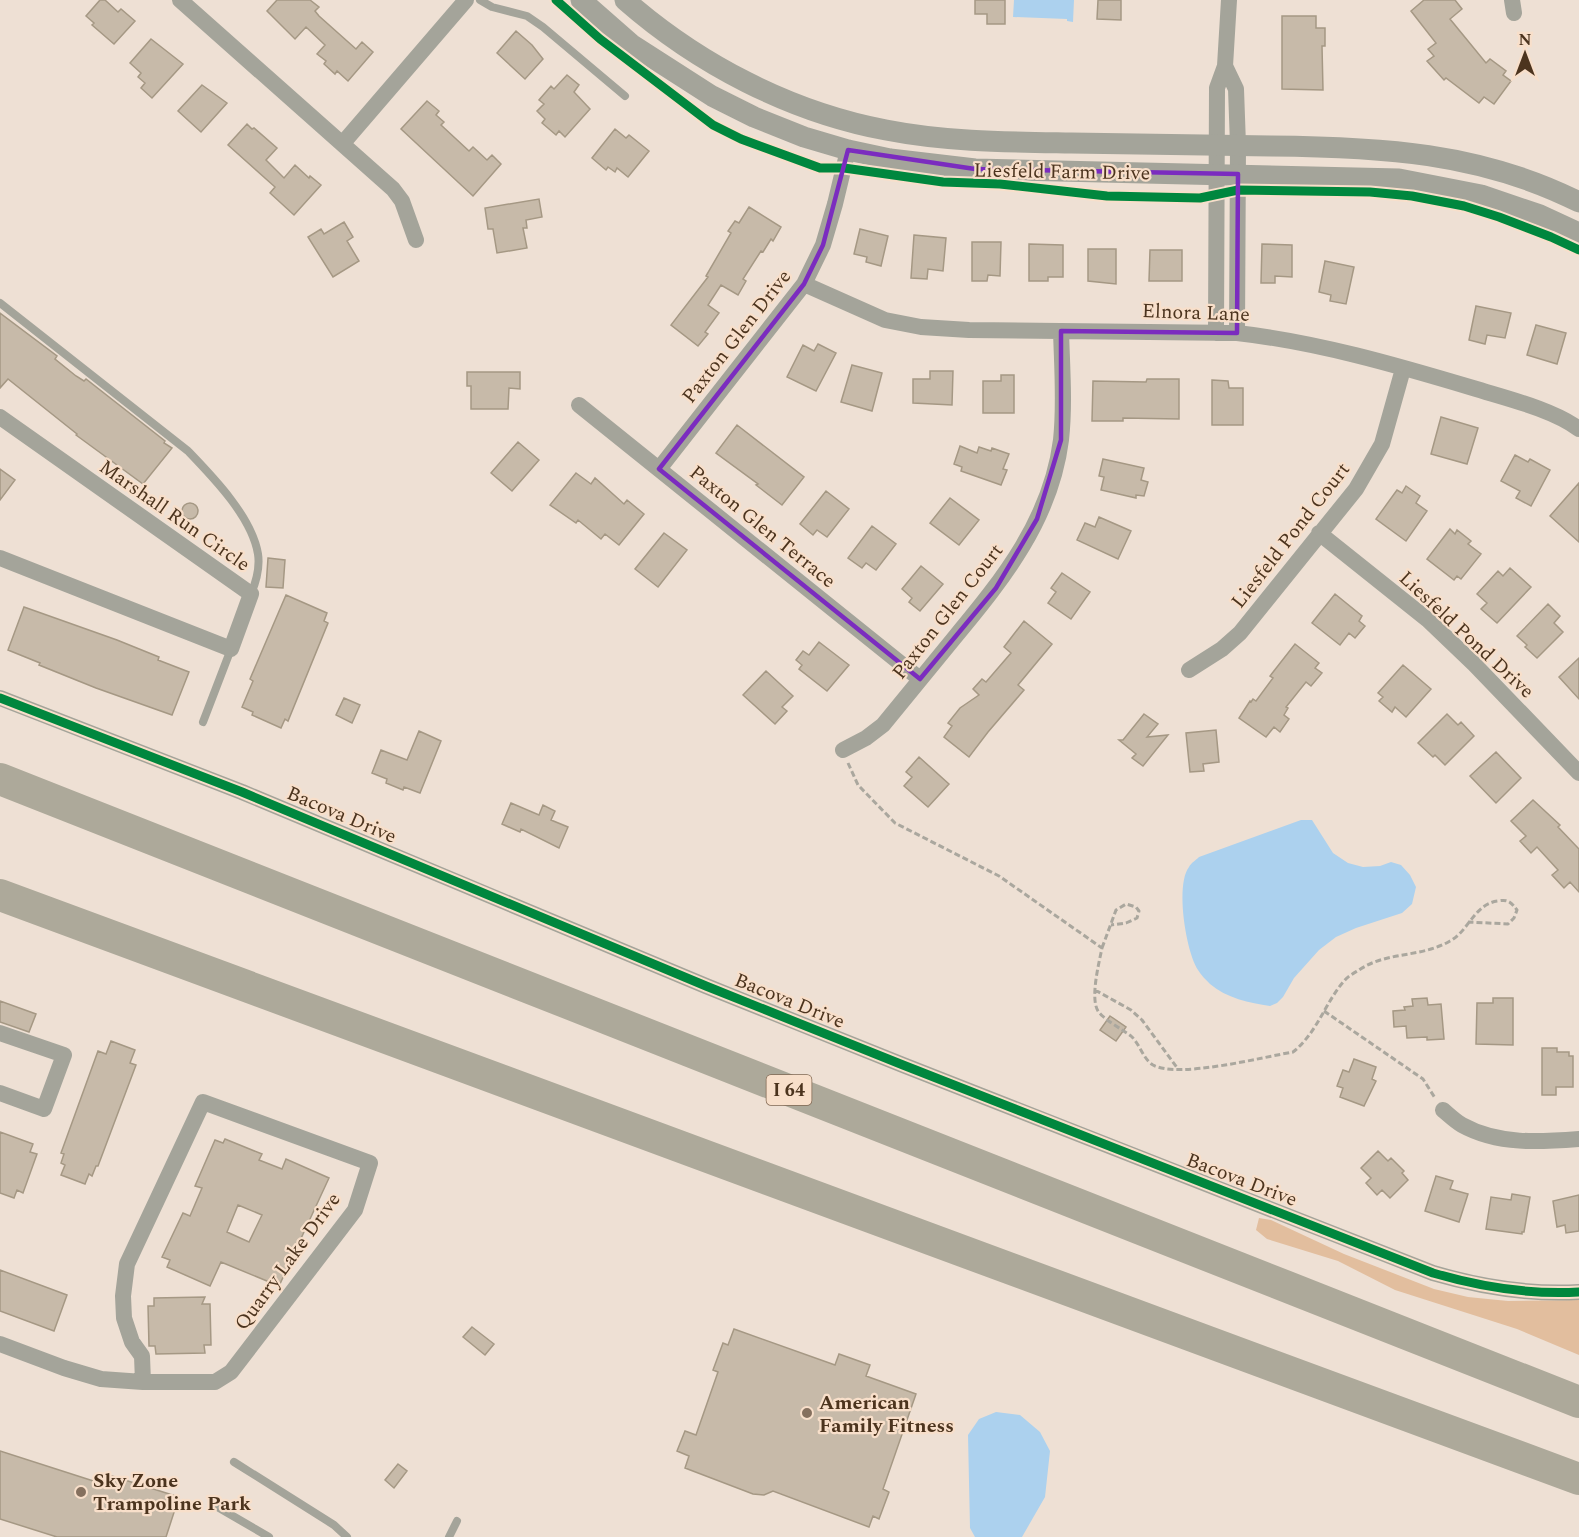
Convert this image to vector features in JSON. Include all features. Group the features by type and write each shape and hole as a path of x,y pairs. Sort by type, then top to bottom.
{"highway":[{"name":"I 64","path":"0,779 1579,1402"},
{"path":"0,895 1579,1479"}],"street":[{"path":"180,0 343,142 393,189 402,201 416,240"},
{"path":"343,142 466,0"},
{"name":"Liesfeld Farm Drive","path":"581,0 631,44 712,96 754,117 794,133 848,150 928,165 975,169 1399,179 1456,188 1512,204 1579,233"},
{"name":"Liesfeld Farm Drive","path":"625,0 689,49 731,74 799,105 840,119 884,130 965,140 1328,147 1401,151 1434,155 1474,164 1531,182 1579,202"},
{"path":"1216,333 1228,145 1236,88 1225,66 1229,0"},
{"name":"Paxton Glen Drive","path":"658,469 804,284 823,245 848,150"},
{"path":"1227,174 1237,333"},
{"name":"Elnora Lane","path":"804,284 885,320 921,327 969,330 1237,333 1273,337 1403,369 1513,400 1570,423 1579,429"},
{"name":"Paxton Glen Court","path":"843,750 866,738 883,725 996,588 1019,555 1037,519 1052,479 1061,440 1063,401 1061,331"},
{"name":"Liesfeld Pond Court","path":"1189,670 1222,649 1240,633 1356,489 1382,444 1403,369"},
{"name":"Paxton Glen Terrace","path":"579,405 920,679"},
{"name":"Marshall Run Circle","path":"0,417 251,594 231,649"},
{"name":"Liesfeld Pond Drive","path":"1319,533 1428,620 1474,664 1579,773"},
{"path":"0,558 231,649"},
{"name":"Bacova Drive","path":"0,698 242,792 870,1052 1433,1273 1472,1284 1508,1290 1547,1293 1579,1292"},
{"path":"0,1033 63,1055 44,1109 0,1093"},
{"name":"Quarry Lake Drive","path":"203,1102 370,1163 354,1210 231,1372 215,1382 143,1382 142,1356 132,1342 124,1318 123,1296 127,1264 203,1102"},
{"path":"1443,1110 1462,1125 1483,1134 1504,1139 1547,1142 1579,1139"},
{"path":"0,1344 63,1368 101,1379 143,1382"}],"lane":[{"path":"480,0 492,8 527,16 625,96"},
{"path":"0,303 189,451 202,465 232,502 254,539 258,556 258,572 251,594"},
{"path":"203,722 231,649"},
{"path":"234,1462 334,1525 347,1537"},
{"path":"214,1505 269,1537"},
{"path":"450,1537 457,1521"}],"path":[{"path":"843,750 858,785 895,823 999,876 1101,948"},
{"path":"1110,925 1137,918 1139,911 1136,907 1126,904 1116,910 1110,925 1101,948 1095,990 1098,1011 1136,1040 1149,1062 1155,1066 1188,1070 1293,1052 1304,1043 1345,980 1371,961 1395,954 1436,948 1454,940 1468,922 1488,902 1504,900 1511,902 1517,910 1514,918 1508,924 1468,922"},
{"path":"1095,990 1131,1010 1142,1020 1178,1069"},
{"path":"1324,1011 1423,1079 1443,1110"}],"highlighted area":[{"path":"848,150 975,169 1238,174 1237,333 1061,331 1061,440 1037,519 996,588 920,679 659,469 804,284 823,245"}],"shaded area":[{"path":"1259,1218 1271,1220 1344,1254 1434,1289 1468,1297 1508,1301 1579,1300 1579,1355 1517,1329 1395,1290 1338,1261 1267,1239 1256,1230"}],"water":[{"path":"1014,0 1074,0 1073,22 1067,19 1013,17"},
{"path":"1301,820 1312,820 1333,853 1348,863 1363,867 1380,866 1391,862 1401,865 1410,875 1416,887 1412,904 1402,913 1336,937 1319,950 1294,978 1277,1003 1270,1006 1231,996 1210,984 1199,972 1194,961 1184,918 1185,876 1190,866 1199,857"},
{"path":"996,1412 1020,1415 1040,1432 1050,1451 1045,1497 1022,1537 975,1537 970,1528 968,1435 979,1419"}],"building":[{"path":"100,0 105,0 118,12 121,9 135,21 114,44 92,25 94,23 86,16"},
{"path":"277,0 310,0 319,7 315,11 319,16 356,49 362,42 373,52 348,81 337,71 335,74 324,64 326,61 317,54 325,45 306,27 295,39 267,11"},
{"path":"975,0 1005,0 1005,24 987,24 987,14 975,14"},
{"path":"1098,0 1121,0 1121,20 1097,19"},
{"path":"1424,0 1455,0 1462,9 1450,19 1486,63 1490,59 1506,71 1503,75 1511,81 1494,104 1484,97 1479,103 1446,78 1444,80 1427,61 1434,56 1428,49 1436,43 1411,11"},
{"path":"1282,16 1316,16 1316,28 1325,28 1325,46 1322,46 1323,90 1282,89"},
{"path":"516,31 543,59 525,79 497,53"},
{"path":"151,39 183,64 152,98 141,88 145,83 138,77 141,73 130,63"},
{"path":"567,75 579,85 574,92 590,109 565,137 559,131 556,135 542,123 545,119 537,111 544,104 539,100 551,86 554,89"},
{"path":"202,85 227,103 201,132 178,111"},
{"path":"427,101 439,111 436,115 444,122 441,125 469,151 473,147 487,160 492,155 501,164 473,196 401,129"},
{"path":"247,124 277,148 266,160 284,178 295,165 321,185 294,215 270,193 275,187 228,145"},
{"path":"615,129 626,138 629,135 649,151 628,177 617,168 615,172 608,167 606,170 592,158"},
{"path":"539,199 542,217 526,220 527,228 523,228 527,248 497,253 493,229 488,229 485,208"},
{"path":"749,207 781,227 773,241 771,239 763,252 761,251 743,279 746,281 738,295 721,285 708,305 719,313 705,332 708,334 698,346 671,325 708,277 706,276 731,233 728,231 735,221 739,223"},
{"path":"344,222 353,237 347,241 359,261 333,277 308,237 321,229 324,234"},
{"path":"860,229 888,236 881,266 866,262 867,257 854,254"},
{"path":"914,235 946,238 943,271 928,269 927,279 911,278"},
{"path":"972,242 1001,242 1000,276 988,275 987,281 972,281"},
{"path":"1029,244 1063,245 1063,277 1048,277 1048,281 1029,281"},
{"path":"1262,244 1292,245 1292,277 1275,276 1275,283 1261,283"},
{"path":"1088,249 1116,249 1116,284 1088,281"},
{"path":"1150,250 1182,250 1182,281 1149,281"},
{"path":"1325,261 1354,267 1346,304 1330,301 1331,295 1319,292"},
{"path":"1476,306 1511,313 1505,338 1487,335 1485,344 1469,340"},
{"path":"0,313 57,356 55,359 76,376 84,381 86,379 172,448 143,484 76,435 8,379 0,388"},
{"path":"1536,325 1566,333 1557,364 1527,355"},
{"path":"818,344 836,353 816,391 787,377 803,345 814,351"},
{"path":"852,365 882,373 872,411 841,402"},
{"path":"930,371 953,371 952,405 913,403 913,379 930,379"},
{"path":"467,372 520,372 520,389 509,388 508,409 471,409 471,386 467,386"},
{"path":"1001,375 1014,375 1014,413 983,413 983,381 1001,381"},
{"path":"1147,379 1179,379 1179,419 1123,418 1123,421 1092,421 1093,381 1146,382"},
{"path":"1212,380 1228,381 1229,388 1243,388 1243,425 1212,425"},
{"path":"1441,417 1478,428 1467,464 1431,454"},
{"path":"737,425 804,477 782,505 716,453"},
{"path":"518,442 539,460 512,491 491,473"},
{"path":"960,446 977,453 979,447 991,451 992,448 1009,454 1003,469 1007,470 1001,485 961,471 962,467 954,464"},
{"path":"1515,455 1528,462 1530,459 1550,470 1531,506 1516,498 1520,491 1501,481"},
{"path":"1103,459 1144,468 1141,480 1148,482 1144,496 1136,495 1136,498 1101,490 1104,477 1099,476"},
{"path":"0,469 15,480 0,500"},
{"path":"576,473 591,484 595,478 624,504 627,500 644,514 619,545 605,534 601,539 578,520 576,523 550,505"},
{"path":"1579,483 1579,542 1550,516"},
{"path":"1406,486 1420,496 1416,503 1427,511 1406,541 1376,519 1397,490 1402,493"},
{"path":"826,491 849,509 827,537 817,530 813,535 800,524"},
{"path":"950,498 979,520 959,545 930,523"},
{"path":"190,503 196,505 198,511 196,517 190,519 184,517 182,511 184,505"},
{"path":"1099,517 1131,531 1118,559 1077,540 1085,523 1095,527"},
{"path":"872,526 896,544 876,570 866,563 862,568 848,558"},
{"path":"1450,529 1455,534 1457,530 1471,541 1468,544 1481,554 1461,579 1457,576 1454,580 1427,559"},
{"path":"664,533 687,550 658,587 635,569"},
{"path":"268,558 285,560 283,588 266,587"},
{"path":"921,566 943,584 920,611 909,602 912,598 902,589"},
{"path":"1510,568 1531,587 1497,623 1481,609 1487,603 1477,594 1498,571 1503,576"},
{"path":"1062,573 1090,592 1071,619 1048,603 1056,592 1051,588"},
{"path":"1335,594 1362,616 1359,621 1365,626 1355,638 1349,633 1340,645 1312,623"},
{"path":"286,595 327,613 324,621 328,623 288,721 285,719 281,728 252,715 253,712 242,707 253,681 250,679"},
{"path":"1548,604 1560,616 1554,623 1563,632 1537,658 1517,636"},
{"path":"24,607 117,640 189,672 172,715 96,688 8,650"},
{"path":"1024,621 1052,644 1018,685 1024,690 969,757 944,737 952,726 948,723 960,708 979,695 973,689 982,679 986,682 1011,653 1004,647"},
{"path":"819,642 849,665 827,691 799,669 802,665 796,660 803,651 809,655"},
{"path":"1295,644 1319,663 1315,668 1322,673 1311,686 1306,682 1286,707 1288,708 1284,715 1289,719 1280,732 1274,727 1266,737 1239,718 1250,701 1253,699 1256,701 1273,678 1270,676"},
{"path":"1579,658 1579,699 1559,677"},
{"path":"1403,665 1431,689 1406,717 1395,707 1392,712 1379,701 1383,697 1378,693"},
{"path":"766,671 793,696 782,707 787,711 775,724 743,695"},
{"path":"344,698 360,705 352,723 336,715"},
{"path":"1144,714 1158,724 1147,737 1168,735 1143,766 1132,758 1136,754 1119,740 1123,740"},
{"path":"1447,714 1458,725 1461,722 1474,736 1445,765 1418,743"},
{"path":"1216,730 1219,762 1203,764 1204,771 1190,772 1186,733"},
{"path":"419,731 441,741 420,793 404,787 403,790 386,783 387,779 372,773 381,750 407,760"},
{"path":"1496,752 1521,778 1496,803 1470,776"},
{"path":"919,757 949,784 928,807 904,786 912,777 906,772"},
{"path":"1533,800 1560,825 1558,827 1579,849 1579,892 1570,882 1564,888 1552,875 1558,870 1537,847 1531,853 1520,841 1526,836 1511,821"},
{"path":"511,803 539,815 543,805 555,811 551,820 568,827 559,848 521,829 520,832 502,824"},
{"path":"1427,998 1428,1005 1441,1004 1444,1039 1407,1038 1406,1026 1394,1027 1393,1011 1405,1010 1404,1007 1413,1006 1412,999"},
{"path":"1493,998 1513,998 1513,1045 1476,1044 1477,1003 1493,1003"},
{"path":"0,1001 36,1014 29,1032 0,1022"},
{"path":"1110,1016 1126,1027 1116,1041 1100,1030"},
{"path":"111,1041 135,1050 130,1063 136,1065 98,1166 92,1176 89,1174 85,1184 61,1175 65,1165 61,1163 64,1154 61,1153 98,1051 106,1054"},
{"path":"1542,1048 1557,1048 1557,1052 1569,1052 1569,1056 1573,1056 1573,1087 1556,1087 1556,1095 1542,1095"},
{"path":"1354,1059 1376,1067 1372,1079 1376,1081 1364,1106 1340,1097 1343,1088 1337,1086 1343,1070 1349,1072"},
{"path":"0,1132 33,1144 30,1152 37,1154 23,1193 17,1190 14,1198 0,1193"},
{"path":"225,1139 262,1154 259,1160 282,1169 286,1159 329,1178 279,1286 221,1262 210,1286 167,1267 170,1260 162,1257 183,1213 190,1216 202,1188 195,1186 215,1140 223,1143","holes":["238,1205 262,1215 249,1242 227,1232"]},
{"path":"1378,1151 1388,1161 1391,1158 1404,1171 1402,1173 1408,1180 1390,1198 1382,1190 1377,1195 1366,1183 1371,1178 1361,1168"},
{"path":"1436,1176 1453,1181 1450,1189 1468,1194 1459,1222 1425,1211"},
{"path":"1512,1194 1530,1197 1524,1232 1522,1234 1486,1229 1491,1197 1511,1200"},
{"path":"1579,1195 1579,1231 1566,1233 1565,1225 1557,1227 1553,1201"},
{"path":"0,1270 67,1295 54,1331 0,1311"},
{"path":"205,1297 202,1304 210,1304 211,1345 204,1345 205,1353 156,1354 155,1346 149,1346 148,1306 154,1306 154,1298"},
{"path":"472,1327 494,1344 485,1355 463,1337"},
{"name":"American Family Fitness","path":"734,1329 835,1365 839,1354 870,1365 866,1376 916,1394 883,1489 889,1492 879,1519 873,1516 869,1527 773,1491 764,1495 753,1494 685,1468 689,1456 677,1451 685,1431 696,1435 718,1372 713,1370 723,1343 728,1345"},
{"name":"Sky Zone Trampoline Park","path":"0,1451 109,1486 112,1476 179,1497 166,1537 57,1537 0,1519"},
{"path":"398,1464 407,1471 394,1488 385,1480"}],"cycle path":[{"path":"556,0 600,39 713,125 741,139 820,168 844,168 943,182 1000,184 1107,196 1200,198 1238,190 1370,192 1412,196 1464,206 1499,217 1579,250"},
{"path":"0,698 242,792 706,986 1433,1273 1505,1289 1579,1292"}],"place":[{"name":"American Family Fitness","path":"807,1413"},
{"name":"Sky Zone Trampoline Park","path":"81,1492"}]}
